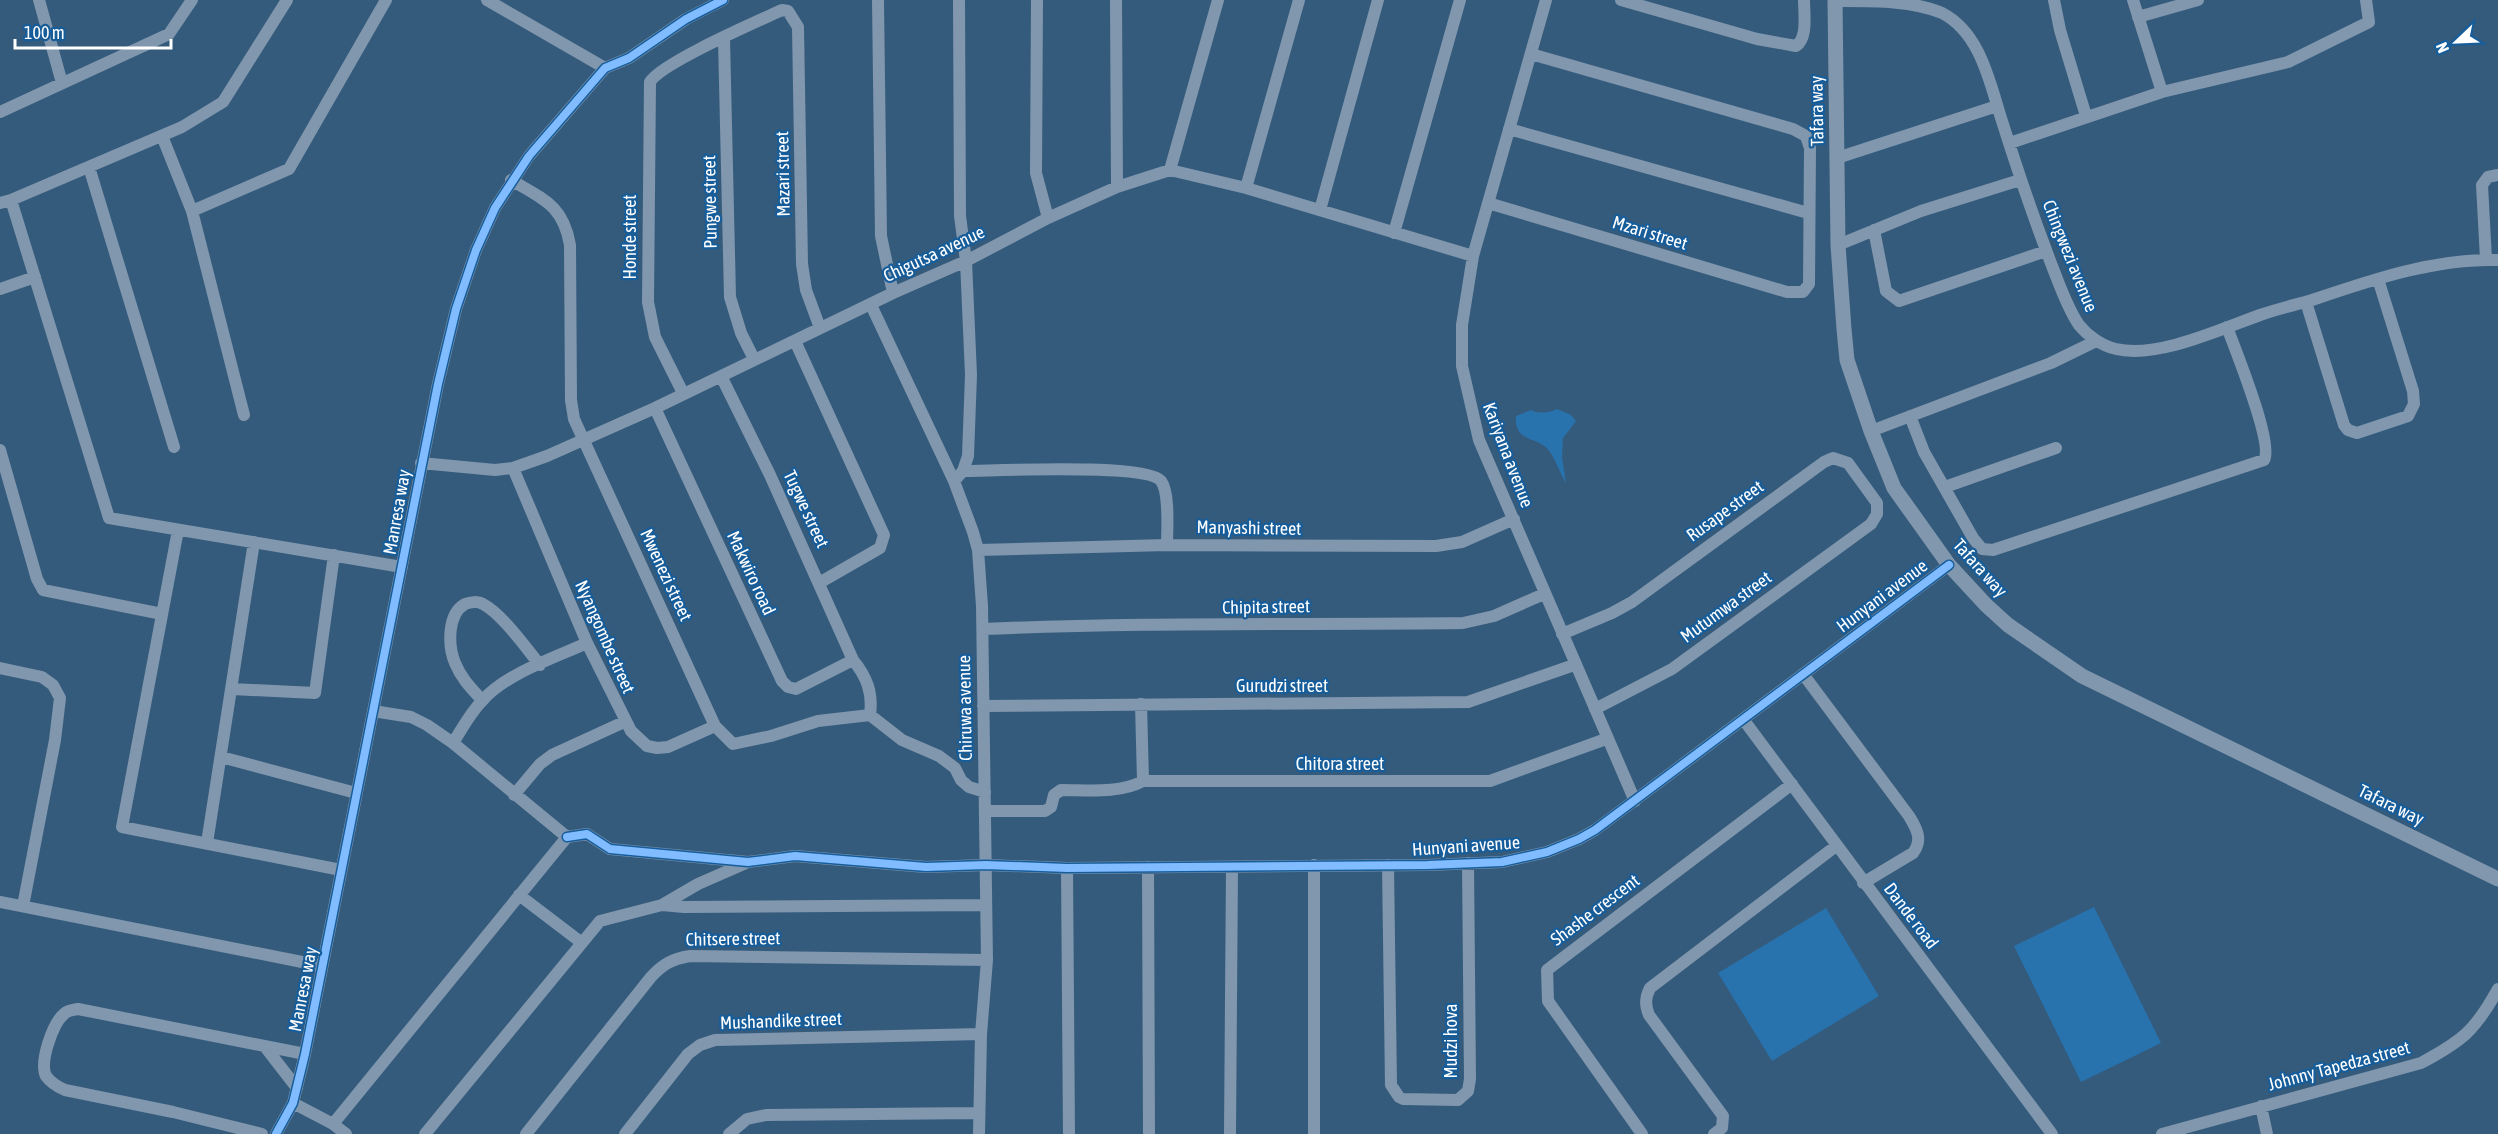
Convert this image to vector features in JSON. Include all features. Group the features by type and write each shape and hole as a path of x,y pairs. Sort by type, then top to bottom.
{"street":[{"path":"0,112 170,34 192,0"},
{"path":"287,0 223,102 182,127 6,201 35,277 109,518 402,567"},
{"path":"192,211 289,169 386,0"},
{"path":"487,0 605,68"},
{"name":"Manresa way","path":"276,1134 293,1103 305,1054 421,463 456,309 482,235 511,180 605,68 629,58 686,19 723,0"},
{"path":"878,0 880,236 893,293"},
{"path":"954,481 963,471 968,456 971,375 966,261 960,216 958,0"},
{"path":"1037,0 1036,173 1048,218"},
{"path":"1116,0 1117,187"},
{"path":"1218,0 1170,170 1246,188 1473,256"},
{"path":"1246,188 1299,0"},
{"path":"1320,210 1378,0"},
{"path":"1394,233 1460,0"},
{"name":"Kariyana avenue","path":"1546,0 1473,256 1462,325 1462,366 1479,440 1574,665 1635,801"},
{"path":"1621,0 1757,39 1780,45 1796,46 1800,43 1803,34 1804,0"},
{"name":"Chingwezi avenue","path":"1835,0 1909,2 1943,13 1961,28 1974,45 1982,61 2020,180 2046,251 2074,316 2080,326 2096,341 2116,350 2141,350 2187,342 2378,279 2419,269 2492,259"},
{"name":"Tafara way","path":"1835,0 1838,245 1847,360 1894,488 1949,565 2008,625 2082,676 2498,879"},
{"path":"2054,0 2060,30 2086,116"},
{"path":"2133,0 2162,92"},
{"path":"2138,17 2198,0"},
{"path":"2010,144 2086,116 2162,92 2294,60 2332,38 2369,22 2366,0"},
{"path":"43,1 62,83"},
{"name":"Mazari street","path":"724,39 782,10 788,11 798,23 802,264 806,290 820,328"},
{"name":"Honde street","path":"683,393 655,337 648,302 649,87 656,75 683,58 724,39"},
{"name":"Pungwe street","path":"724,39 730,297 741,333 754,359"},
{"path":"1509,129 1808,213 1810,148 1808,139 1803,134 1531,54"},
{"path":"1837,158 1997,106"},
{"path":"162,136 192,211 244,415"},
{"path":"89,167 174,447"},
{"name":"Chigutsa avenue","path":"421,463 478,469 513,468 582,441 655,408 893,293 966,261 1048,218 1117,187 1170,170"},
{"path":"2492,259 2482,185 2488,177 2498,175"},
{"name":"Mwenezi street","path":"511,180 553,205 568,231 571,400 574,419 582,441 715,726"},
{"path":"1838,245 1921,211 2020,180"},
{"name":"Mzari street","path":"1488,203 1796,294 1807,289 1811,277 1808,213"},
{"path":"1874,230 1886,291 1899,301 2046,251"},
{"path":"0,289 35,277"},
{"path":"2306,302 2317,344 2344,425 2348,430 2356,433 2408,416 2414,404 2413,391 2378,279"},
{"name":"Chiruwa avenue","path":"871,305 954,481 978,550 983,629 987,960 981,1034 979,1134"},
{"path":"1910,416 1924,452 1973,538 1982,549 1989,551 2261,462 2266,458 2268,449 2261,422 2227,327"},
{"path":"795,341 884,535 880,548 819,583"},
{"path":"1871,430 2051,363 2096,341"},
{"name":"Tugwe street","path":"721,376 770,475 853,660 864,673 870,692 870,715"},
{"name":"Makwiro road","path":"655,408 782,681 788,687 796,688 853,660"},
{"path":"1945,487 2056,448"},
{"path":"0,450 36,579 43,590 162,614"},
{"name":"Rusape street","path":"1562,634 1632,602 1818,464 1833,458 1848,463 1877,503 1877,514 1871,524"},
{"name":"Nyangombe street","path":"513,468 587,643 624,722 639,740 657,748 668,747 715,726"},
{"path":"963,471 1104,470 1131,471 1152,476 1159,479 1165,491 1167,545"},
{"name":"Manyashi street","path":"978,550 1167,545 1436,546 1462,542 1514,519"},
{"name":"Mutumwa street","path":"1595,709 1672,669 1871,524"},
{"path":"178,530 122,826 341,870"},
{"path":"207,843 254,542"},
{"path":"232,689 315,693 334,555"},
{"name":"Hunyani avenue","path":"748,862 795,856 926,867 986,865 1067,868 1314,866 1502,862 1547,852 1579,839 1635,801 1949,565"},
{"name":"Chipita street","path":"983,629 1100,624 1224,626 1463,623 1494,616 1544,594"},
{"path":"482,700 465,682 454,662 451,644 452,622 458,608 469,603 482,603 504,623 540,665"},
{"path":"453,743 482,700 509,680 587,643"},
{"name":"Gurudzi street","path":"983,706 1468,702 1574,665"},
{"path":"0,668 42,677 53,685 60,698 53,749 23,906"},
{"path":"1803,674 1909,816 1918,834 1917,847 1913,853 1863,883"},
{"path":"1140,704 1143,781"},
{"path":"373,711 420,720 453,743 567,837"},
{"path":"715,726 733,744 771,736 818,721 870,715 902,740 939,756 955,768 961,780 969,787 985,792"},
{"name":"Dande road","path":"1743,719 2052,1134"},
{"path":"514,795 540,764 552,755 624,722"},
{"name":"Chitora street","path":"985,811 1045,811 1051,807 1054,795 1061,790 1132,787 1143,781 1490,781 1606,739"},
{"path":"221,757 357,794"},
{"name":"Shashe crescent","path":"1642,1134 1548,1001 1546,970 1792,784"},
{"path":"333,1124 567,837 587,834 610,849 748,862"},
{"path":"1714,1134 1722,1128 1723,1116 1649,1015 1646,1004 1648,992 1650,988 1836,846"},
{"path":"425,1134 600,921 662,905 698,884 748,862"},
{"name":"Mudzi hova","path":"1388,865 1391,1085 1403,1099 1458,1100 1468,1091 1470,1079 1468,863"},
{"path":"1314,866 1314,1134"},
{"path":"1148,867 1149,1134"},
{"path":"1230,1134 1232,867"},
{"path":"1067,868 1069,1134"},
{"path":"519,895 582,943"},
{"path":"0,902 322,966"},
{"path":"662,905 684,907 986,905"},
{"name":"Chitsere street","path":"526,1134 651,977 664,963 675,958 789,955 987,960"},
{"name":"Johnny Tapedza street","path":"2162,1134 2421,1063 2469,1034 2496,998"},
{"path":"262,1134 173,1112 65,1090 54,1084 45,1074 45,1061 52,1032 58,1020 67,1011 78,1009 305,1054"},
{"name":"Mushandike street","path":"625,1134 688,1054 700,1045 716,1040 981,1034"},
{"path":"266,1048 297,1088"},
{"path":"293,1103 333,1124 346,1134"},
{"path":"2261,1106 2267,1134"},
{"path":"729,1134 747,1119 766,1115 978,1113"}],"shaded area":[{"path":"1557,409 1571,415 1576,421 1563,438 1562,457 1566,483 1550,452 1523,435 1516,425 1516,416 1531,410 1544,412"},
{"path":"2094,907 2161,1043 2081,1082 2014,946"},
{"path":"1826,908 1879,996 1772,1061 1718,973"}],"cycle path":[{"path":"276,1134 293,1103 305,1054 438,384 456,309 476,250 495,208 529,156 605,68 629,58 686,19 723,0"},
{"path":"567,837 587,834 610,849 748,862 795,856 926,867 1428,865 1502,862 1547,852 1595,830 1949,565"}]}
